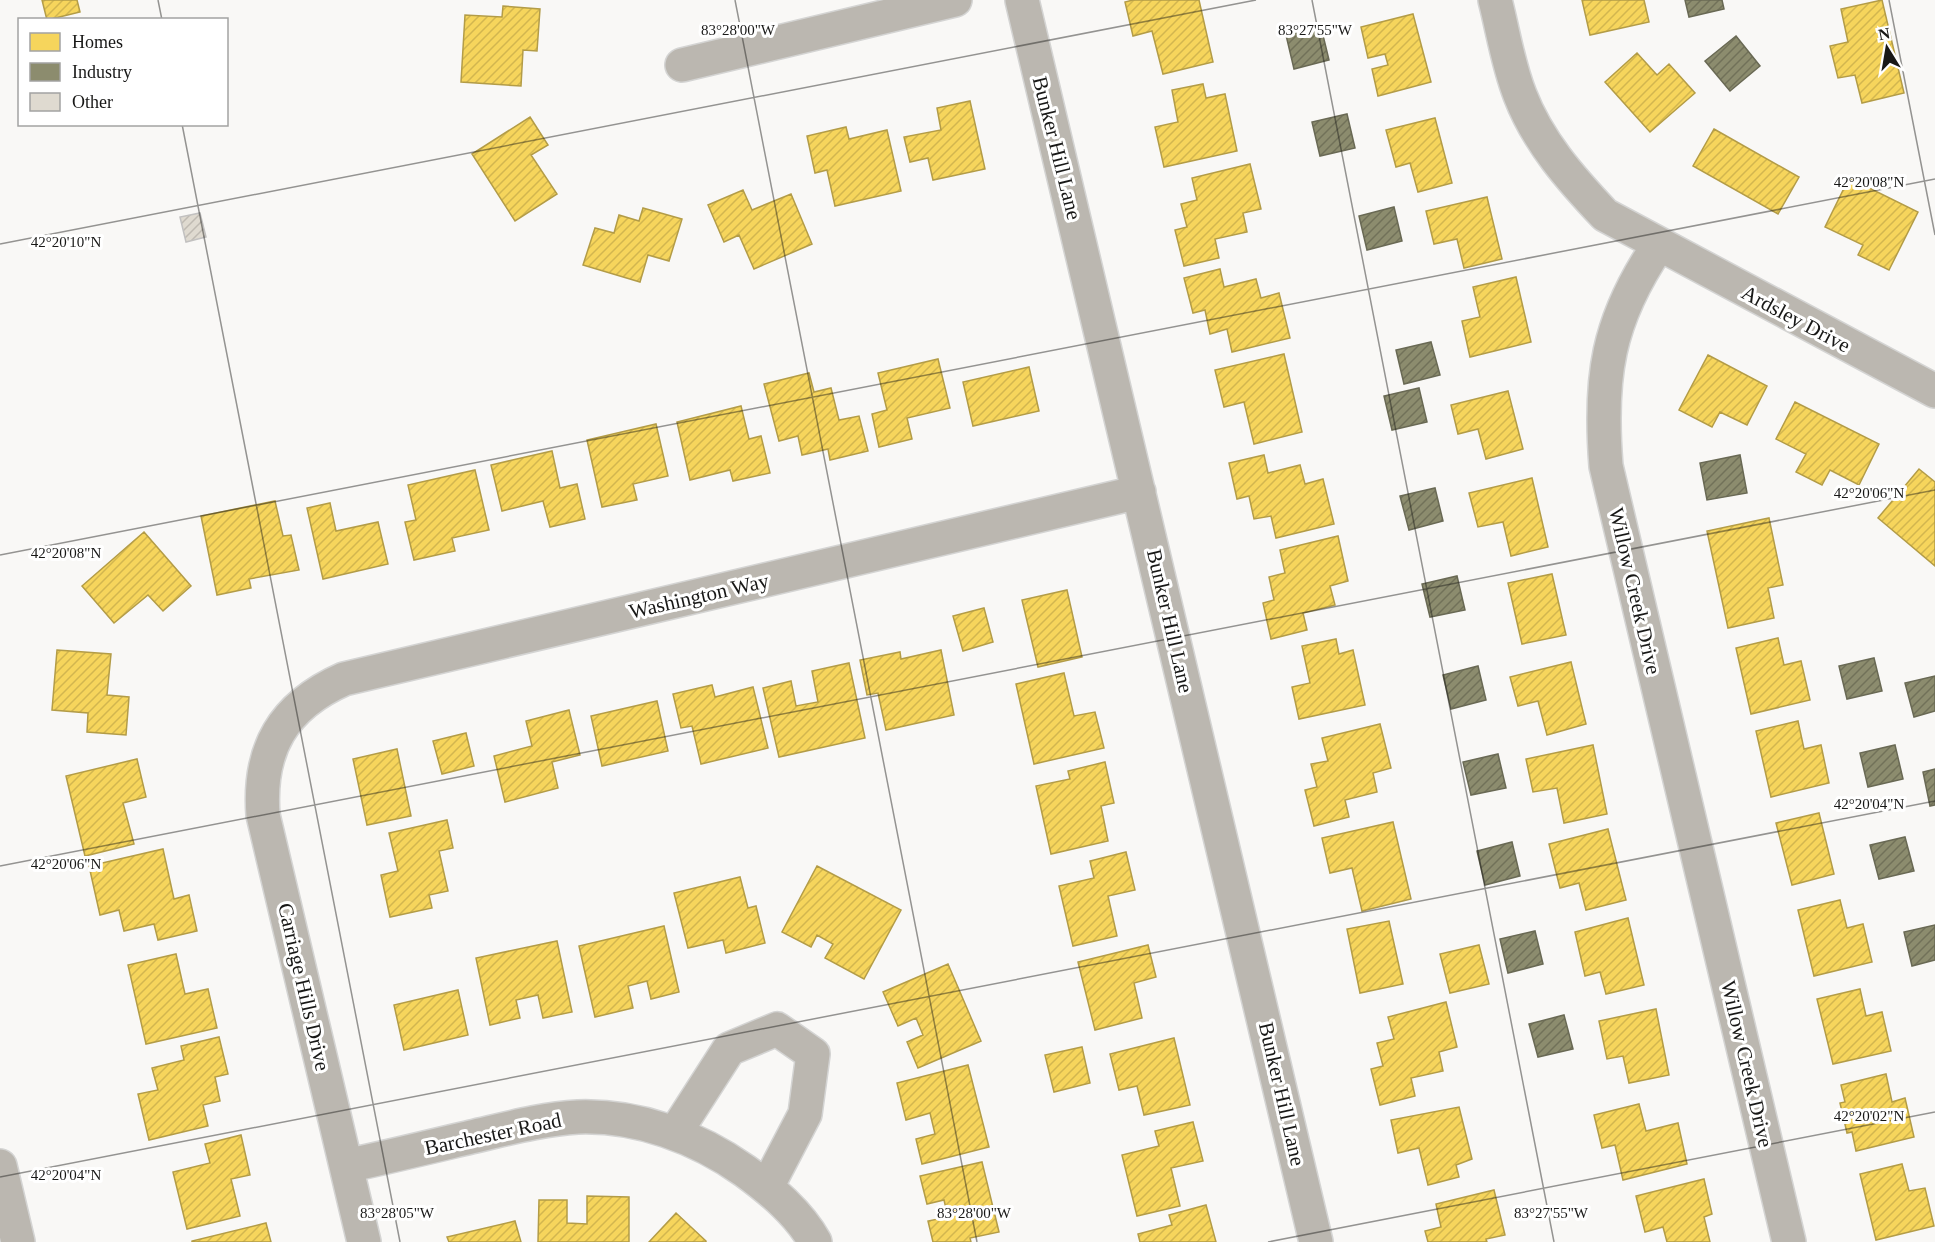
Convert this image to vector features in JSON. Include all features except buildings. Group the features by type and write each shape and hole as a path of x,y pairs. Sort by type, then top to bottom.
{"street":[{"path":"682,65 955,0"},
{"name":"Bunker Hill Lane","path":"1022,0 1317,1242"},
{"path":"1495,0 1520,95 1544,142 1576,184 1605,216 1658,246"},
{"name":"Ardsley Drive","path":"1658,246 1934,389"},
{"name":"Willow Creek Drive","path":"1658,246 1626,301 1609,351 1602,414 1606,466 1789,1242"},
{"name":"Washington Way","path":"278,733 303,703 320,690 344,679 1139,492"},
{"name":"Carriage Hills Drive","path":"278,733 263,774 263,815 364,1242"},
{"path":"675,1133 729,1049 777,1029 813,1054 805,1114 767,1187"},
{"name":"Barchester Road","path":"346,1166 535,1122 578,1117 624,1120 675,1133 724,1156 767,1187 799,1220 815,1242"},
{"path":"0,1166 18,1242"}]}
